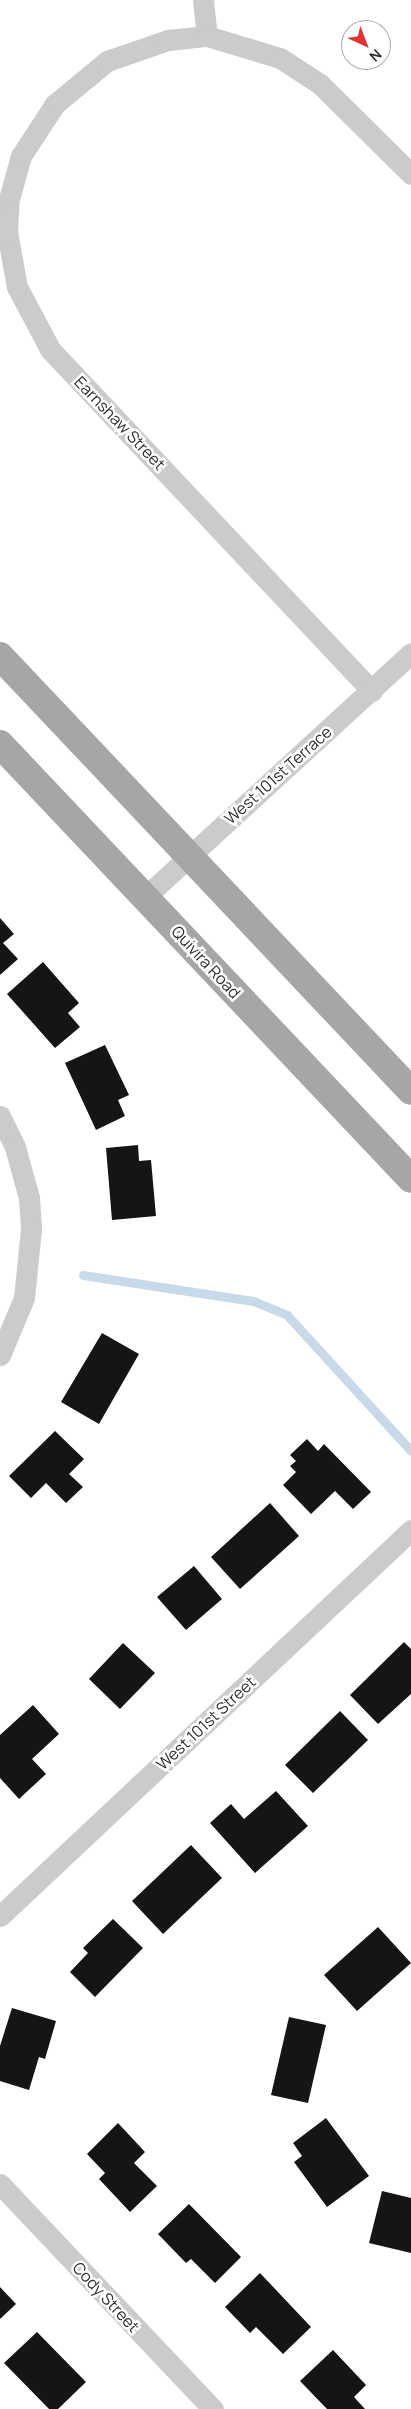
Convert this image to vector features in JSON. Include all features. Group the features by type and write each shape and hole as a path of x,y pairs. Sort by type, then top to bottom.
{"main road":[{"path":"0,656 411,1090"},
{"name":"Quivira Road","path":"0,744 411,1179"}],"street":[{"path":"203,0 207,36 280,58 320,84 411,174"},
{"name":"Earnshaw Street","path":"207,36 168,40 107,61 55,104 21,156 9,199 7,232 17,287 50,349 372,691"},
{"name":"West 101st Terrace","path":"145,897 189,855 372,691 411,652"},
{"path":"0,1116 15,1147 31,1229 24,1298 0,1355"},
{"name":"West 101st Street","path":"0,1916 411,1530"},
{"name":"Cody Street","path":"0,2184 213,2409"}],"building":[{"path":"0,918 14,934 3,943 18,959 0,975"},
{"path":"43,962 79,1003 68,1013 80,1027 55,1048 7,994"},
{"path":"105,1045 129,1095 118,1100 125,1116 96,1130 65,1063"},
{"path":"138,1145 139,1161 151,1160 156,1216 112,1220 106,1148"},
{"path":"102,1333 139,1354 99,1424 61,1402"},
{"path":"55,1431 84,1459 69,1474 83,1487 66,1503 46,1483 31,1498 9,1476"},
{"path":"307,1439 318,1451 324,1444 371,1492 353,1509 335,1491 311,1514 283,1485 296,1472 290,1466 296,1461 290,1455"},
{"path":"270,1503 299,1536 240,1589 211,1557"},
{"path":"194,1566 222,1599 186,1630 157,1597"},
{"path":"404,1642 411,1649 411,1694 378,1724 350,1695"},
{"path":"123,1643 155,1673 120,1709 89,1679"},
{"path":"33,1705 59,1734 32,1759 46,1774 19,1799 0,1778 0,1735"},
{"path":"340,1711 368,1740 313,1793 285,1765"},
{"path":"276,1791 308,1826 255,1873 210,1823 231,1804 244,1819"},
{"path":"191,1845 222,1878 163,1934 132,1901"},
{"path":"113,1919 143,1948 95,1997 70,1972 88,1953 83,1948"},
{"path":"378,1927 411,1963 357,2011 324,1975"},
{"path":"12,2008 56,2021 45,2059 39,2057 29,2090 0,2081 0,2046"},
{"path":"289,2017 326,2025 308,2103 271,2095"},
{"path":"326,2118 369,2176 327,2207 294,2162 302,2156 293,2143"},
{"path":"118,2123 145,2152 134,2163 157,2186 130,2212 99,2179 105,2173 87,2154"},
{"path":"382,2191 411,2198 411,2253 369,2243"},
{"path":"189,2204 241,2257 215,2283 191,2259 186,2263 158,2234"},
{"path":"260,2273 311,2327 283,2354 256,2327 250,2333 225,2307"},
{"path":"0,2287 16,2304 0,2319"},
{"path":"37,2332 86,2382 58,2409 49,2409 4,2363"},
{"path":"333,2350 366,2385 354,2397 365,2409 327,2409 300,2381"}],"waterway":[{"path":"83,1275 253,1301 287,1315 411,1451"}]}
